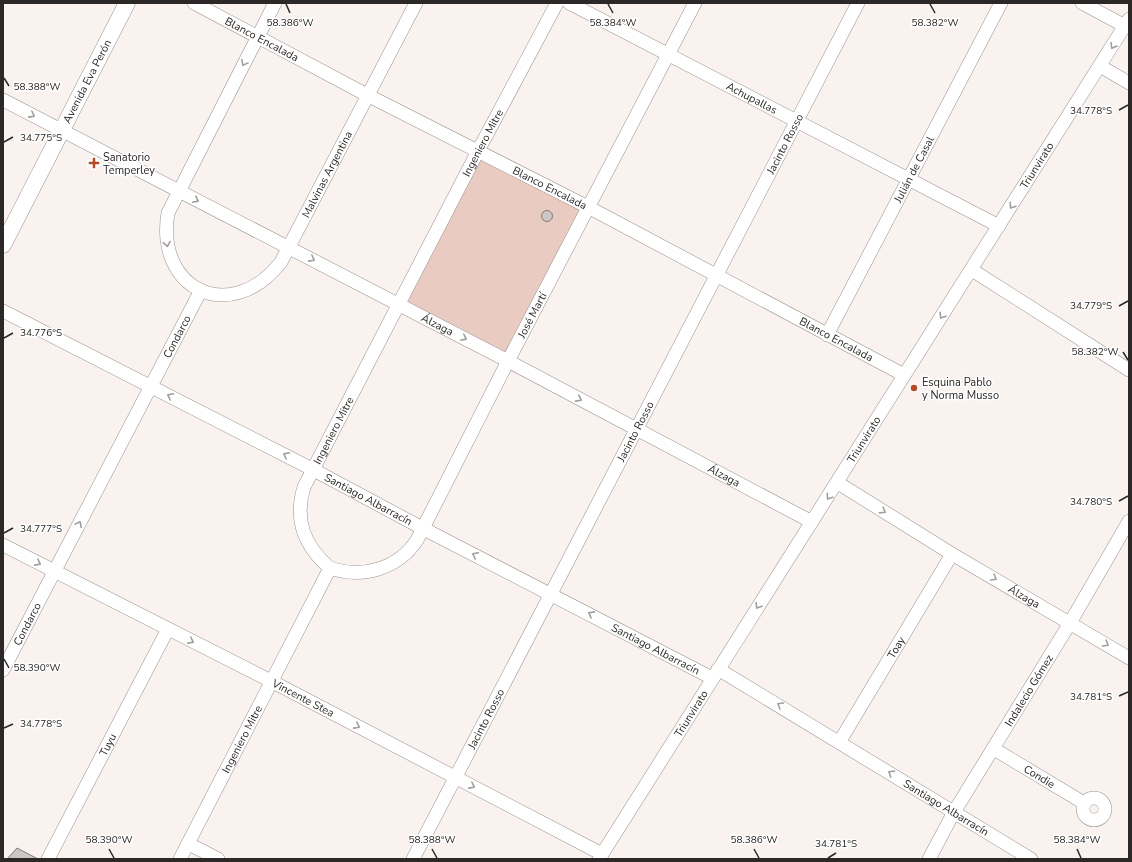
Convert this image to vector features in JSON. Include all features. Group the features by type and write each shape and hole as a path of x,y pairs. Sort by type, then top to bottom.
{"main road":[{"name":"Avenida Eva Perón","path":"3,245 127,3"}],"street":[{"name":"Blanco Encalada","path":"194,3 367,95 588,207 904,375"},
{"path":"200,292 190,284 179,271 167,248 166,235 168,213 275,3"},
{"name":"Malvinas Argentina","path":"200,292 222,295 247,290 259,284 271,274 289,247 416,3"},
{"name":"Ingeniero Mitre","path":"180,859 330,568 308,542 300,521 300,500 312,469 478,150 557,3"},
{"name":"Achupallas","path":"569,3 999,226"},
{"name":"José Martí","path":"330,568 349,573 372,570 392,564 412,548 424,529 508,361 695,3"},
{"name":"Jacinto Rosso","path":"412,859 552,594 636,429 858,3"},
{"name":"Julián de Casal","path":"828,335 1001,3"},
{"path":"1082,3 1127,23"},
{"name":"Triunvirato","path":"600,856 715,673 838,483 904,375 972,270 1127,23"},
{"path":"1100,66 1129,83"},
{"name":"Álzaga","path":"3,100 508,361 812,522"},
{"path":"972,270 1129,370"},
{"name":"Condarco","path":"3,670 200,292"},
{"name":"Santiago Albarracín","path":"3,310 312,469 424,529 552,594 715,673 840,741 1031,859"},
{"name":"Álzaga","path":"838,483 952,554 1129,658"},
{"name":"Indalecio Gómez","path":"929,859 954,812 1070,623 1129,521"},
{"name":"Vincente Stea","path":"3,545 454,777 600,856"},
{"name":"Toay","path":"840,741 952,554"},
{"name":"Tuyu","path":"48,859 168,629"},
{"name":"Condie","path":"994,749 1084,803"},
{"path":"189,844 218,859"}],"shaded area":[{"path":"478,151 588,207 508,361 398,304"}],"building":[{"path":"547,210 551,212 553,216 551,220 547,222 543,220 541,216 543,212"},
{"path":"17,848 38,859 7,859"}],"place":[{"name":"Sanatorio Temperley","path":"94,163"},
{"name":"Esquina Pablo y Norma Musso","path":"914,388"}]}
